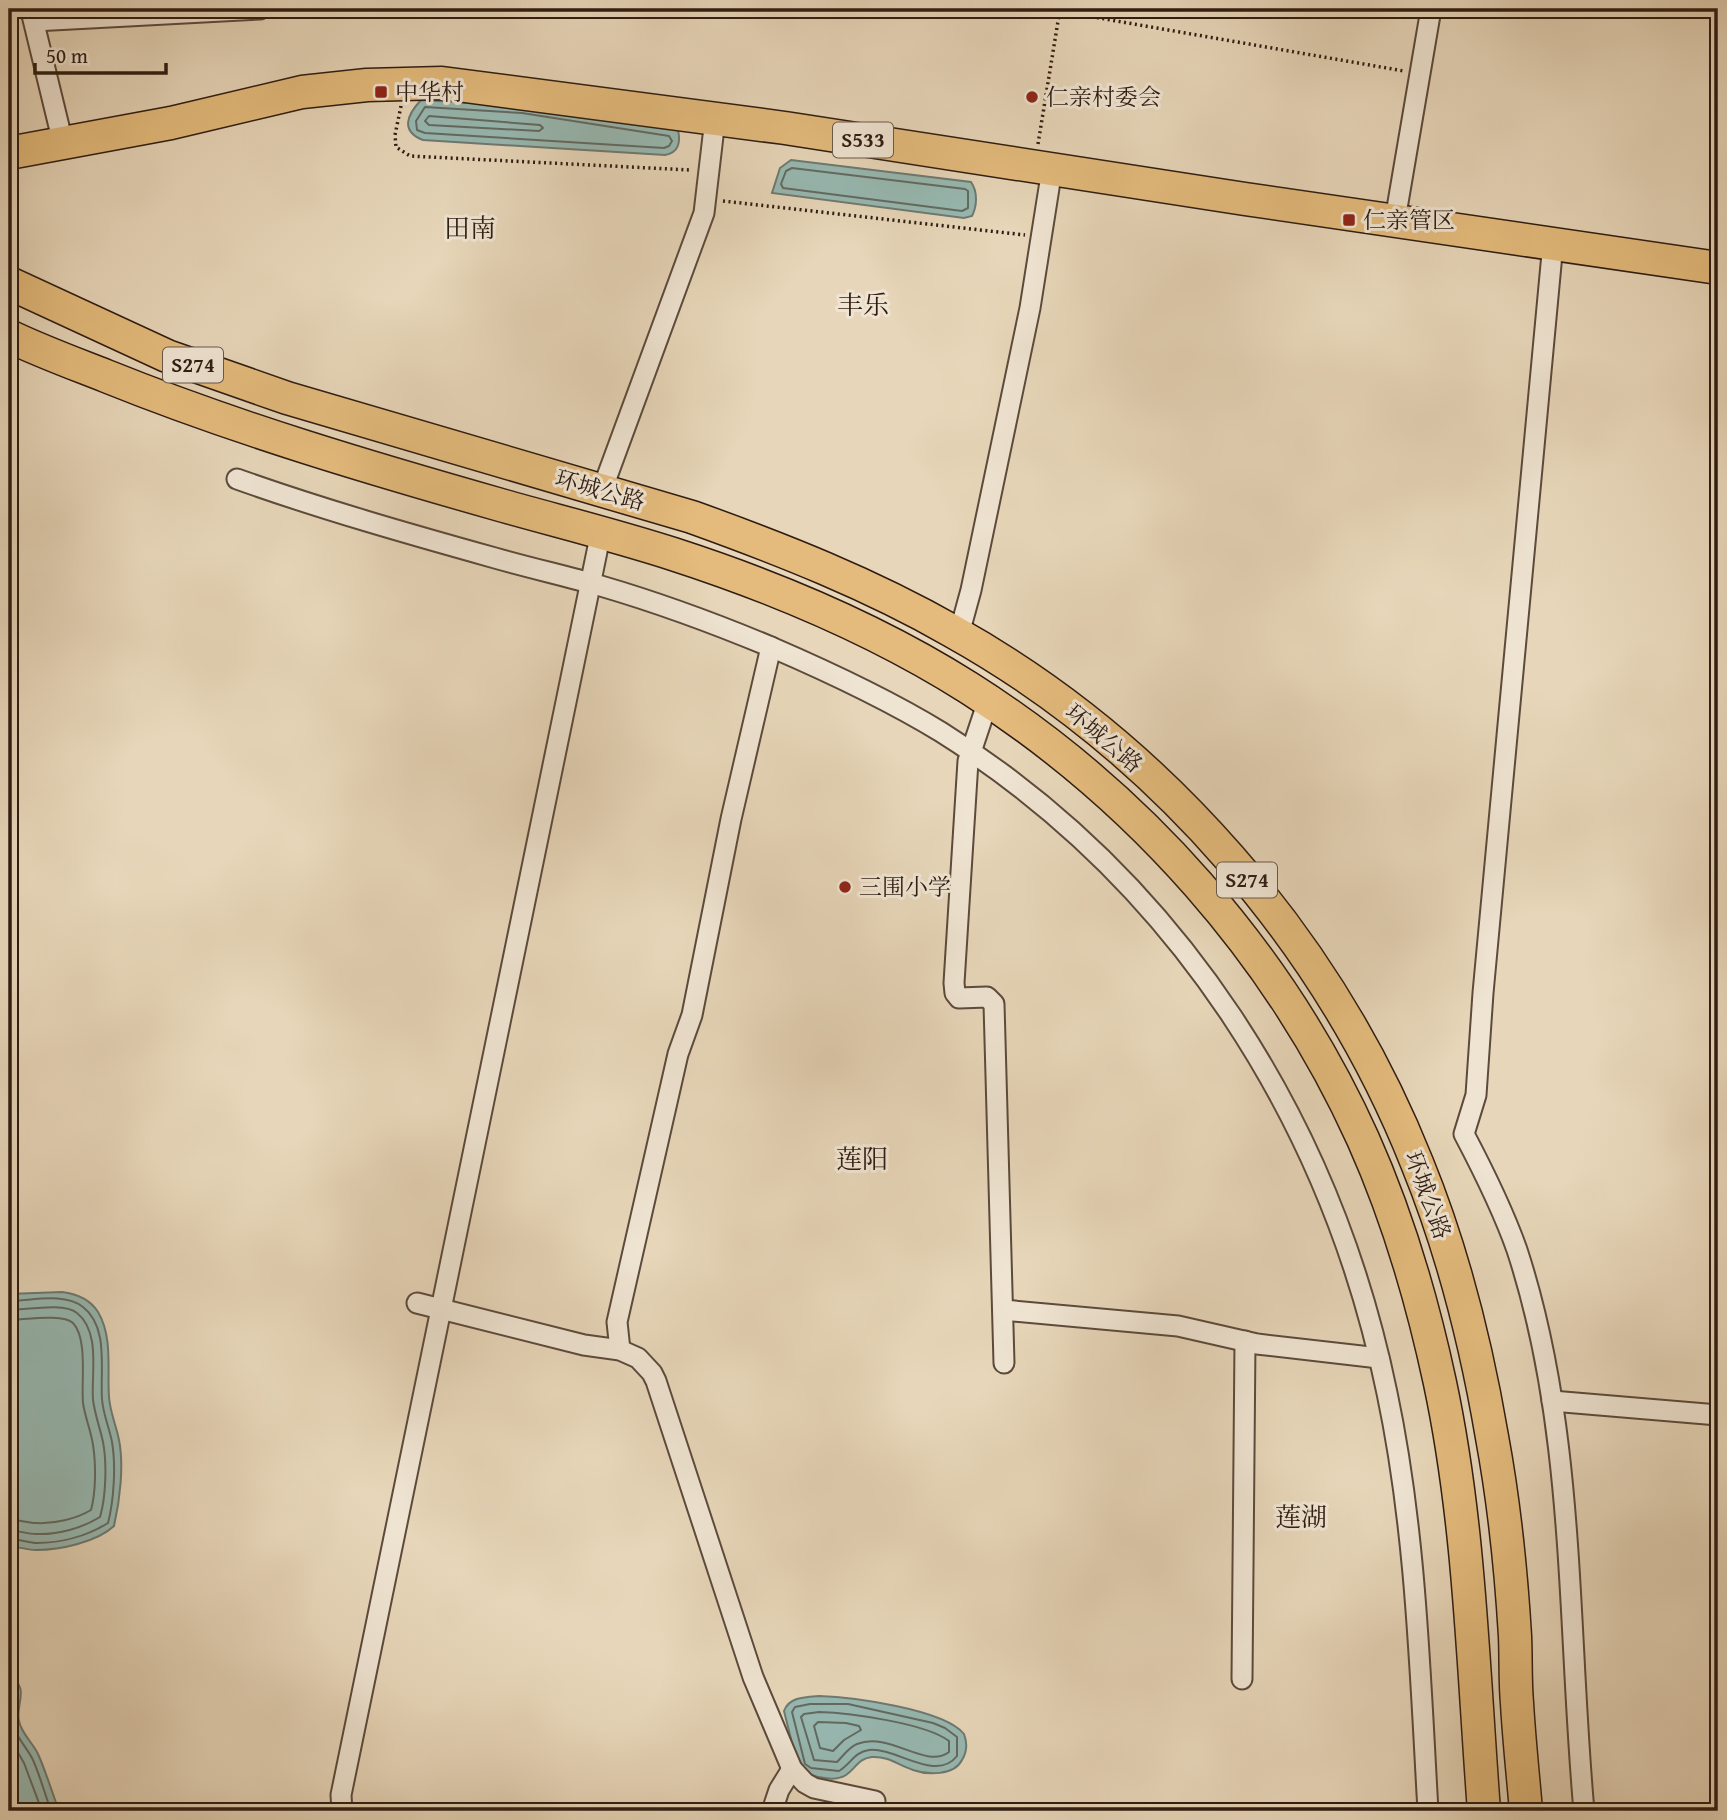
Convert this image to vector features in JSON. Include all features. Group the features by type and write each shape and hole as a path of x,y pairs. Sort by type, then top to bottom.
{"main road":[{"name":"S533","path":"9,153 171,123 302,92 407,83 455,85 715,119 1718,268"},
{"name":"环城公路","path":"9,283 167,356 287,398 692,517 803,559 903,605 958,634 1032,681 1098,731 1152,778 1208,835 1267,904 1326,988 1360,1043 1398,1118 1421,1172 1448,1248 1477,1361 1493,1438 1510,1570 1517,1702 1527,1811"},
{"name":"环城公路","path":"9,336 153,395 275,437 510,508 601,532 734,575 812,608 931,665 1046,741 1116,800 1207,895 1292,1010 1330,1074 1361,1135 1391,1207 1409,1260 1437,1370 1452,1445 1469,1573 1485,1811"},
{"path":"374,467 385,428"}],"street":[{"path":"63,143 32,15 260,9"},
{"path":"1395,220 1431,9"},
{"path":"602,490 704,213 715,119"},
{"path":"958,634 971,590 1030,308 1041,237 1043,168"},
{"path":"1553,243 1483,993 1476,1095 1464,1134 1494,1191 1516,1249 1542,1346 1552,1401 1563,1497 1584,1811"},
{"path":"237,479 496,558 591,583 662,606 771,647 906,711 971,752 1047,810 1105,862 1191,962 1247,1039 1294,1120 1329,1196 1357,1275 1379,1358 1399,1458 1411,1565 1428,1811"},
{"path":"342,1811 341,1795 601,532"},
{"path":"620,1350 617,1322 678,1054 692,1015 730,819 771,647"},
{"path":"988,701 968,761 954,984 959,998 986,998 994,1003 1004,1363"},
{"path":"417,1303 584,1345 620,1350 638,1358 652,1373 753,1677 792,1769 814,1788 876,1801 870,1811"},
{"path":"1003,1310 1178,1326 1245,1341 1379,1358"},
{"path":"1242,1679 1245,1341"},
{"path":"1552,1401 1718,1415"},
{"path":"772,1811 779,1790 792,1769"}],"path":[{"path":"1043,168 1059,10 1420,74"},
{"path":"407,83 395,135 396,147 410,156 710,171"},
{"path":"706,200 1041,237"}],"water":[{"path":"421,100 523,106 678,130 679,143 676,150 665,155 423,140 411,132 408,122 412,111"},
{"path":"791,160 971,182 976,195 975,208 972,216 964,218 772,193 780,168"},
{"path":"62,1292 87,1300 98,1312 106,1332 110,1403 121,1460 121,1483 114,1526 107,1532 67,1547 32,1550 9,1547 9,1294"},
{"path":"9,1678 16,1681 21,1691 18,1715 20,1725 38,1754 59,1811 9,1811"},
{"path":"819,1696 896,1706 937,1718 953,1725 964,1734 964,1757 953,1769 940,1773 919,1772 878,1757 864,1759 841,1777 829,1779 799,1771 784,1711 794,1700"}],"place":[{"name":"中华村","path":"381,92"},
{"name":"仁亲村委会","path":"1032,97"},
{"name":"仁亲管区","path":"1349,220"},
{"name":"三围小学","path":"845,887"}],"district":[{"name":"田南","path":"470,228"},
{"name":"丰乐","path":"863,305"},
{"name":"莲阳","path":"862,1159"},
{"name":"莲湖","path":"1301,1517"}]}
